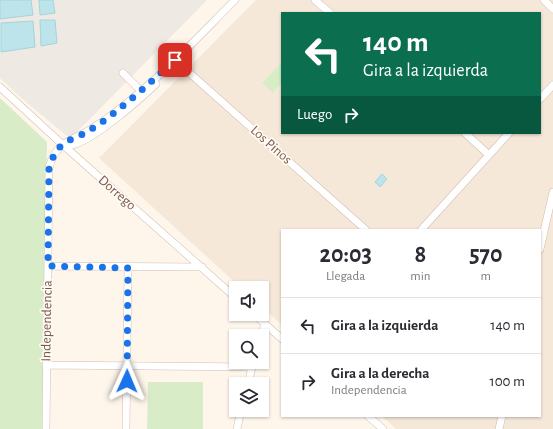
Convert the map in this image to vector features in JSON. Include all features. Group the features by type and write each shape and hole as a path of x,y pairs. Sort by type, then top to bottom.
{"street":[{"path":"177,61 235,0"},
{"path":"63,145 72,145 89,137 107,125 241,0"},
{"path":"315,0 329,12"},
{"path":"544,0 553,9"},
{"name":"Los Pinos","path":"177,61 365,229"},
{"path":"123,73 143,93"},
{"path":"541,98 553,85"},
{"name":"Dorrego","path":"0,87 63,145 229,292"},
{"path":"466,134 489,155"},
{"path":"422,229 508,134"},
{"name":"Independencia","path":"46,429 49,168 54,156 63,145"},
{"path":"541,245 553,192"},
{"path":"48,266 128,268 202,267"},
{"path":"126,429 128,365 128,268"},
{"path":"262,321 281,338"},
{"path":"263,329 265,324"},
{"path":"46,364 229,364"},
{"path":"237,429 240,417"},
{"path":"369,417 383,429"},
{"path":"499,429 502,417"}],"shaded area":[{"path":"0,0 207,0 72,137 67,136 20,97 0,78"},
{"path":"256,0 553,0 553,429 396,429 383,417 541,417 541,229 281,229 281,324 269,313 269,281 233,281 99,158"}],"green space":[{"path":"281,63 281,83 273,93 262,83"},
{"path":"0,98 47,142 42,429 0,429"},
{"path":"148,382 203,382 203,429 147,429"}],"water":[{"path":"0,0 31,0 33,15 0,19"},
{"path":"39,0 53,0 55,13 40,15"},
{"path":"40,20 55,20 57,43 41,46"},
{"path":"33,21 35,47 1,52 1,23"},
{"path":"382,174 387,179 380,187 375,182"}],"route":[{"path":"127,381 128,268 48,266 49,168 56,152 63,145 71,139 87,132 104,120 142,91 175,60"}]}
